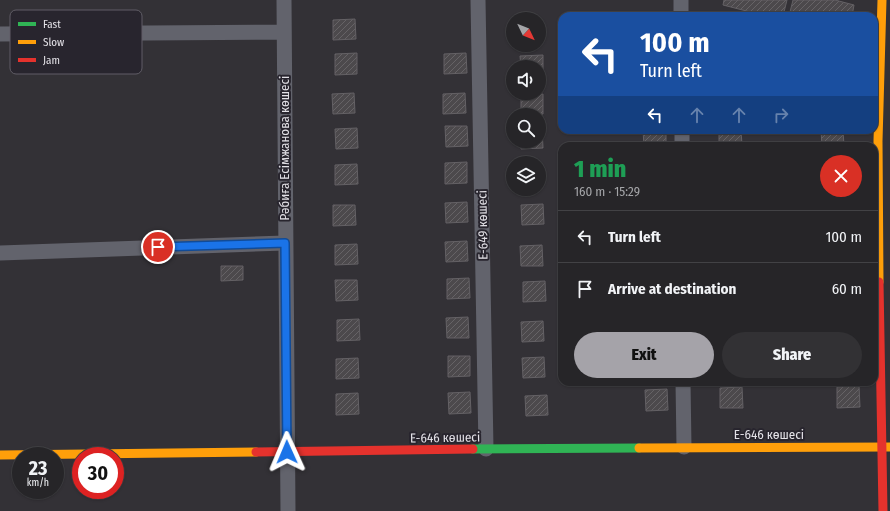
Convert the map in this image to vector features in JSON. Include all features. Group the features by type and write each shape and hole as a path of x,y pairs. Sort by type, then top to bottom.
{"street":[{"name":"Рәбиға Есімжанова көшесі","path":"284,0 288,511"},
{"name":"Е-649 көшесі","path":"478,0 486,449"},
{"path":"681,0 681,12"},
{"path":"882,0 878,141 884,194 885,447 883,511"},
{"path":"142,33 284,32"},
{"path":"0,34 10,34"},
{"path":"0,253 285,243"},
{"path":"683,386 684,447"},
{"name":"Е-646 көшесі","path":"0,454 684,447 885,447"}],"building":[{"path":"724,0 787,0 784,12 750,12 723,5"},
{"path":"793,0 835,0 854,5 853,12 790,12"},
{"path":"355,19 356,39 333,40 333,20"},
{"path":"357,53 357,74 335,75 335,54"},
{"path":"466,53 467,73 444,74 444,54"},
{"path":"543,55 543,60 520,60 520,56"},
{"path":"354,93 355,113 333,114 332,94"},
{"path":"465,93 466,113 443,114 443,94"},
{"path":"521,100 543,100 543,108 521,108"},
{"path":"445,126 467,126 468,146 446,147"},
{"path":"357,128 358,148 336,149 335,129"},
{"path":"643,134 666,134 666,142 644,142"},
{"path":"719,134 741,134 742,142 719,142"},
{"path":"821,134 843,134 844,142 822,142"},
{"path":"521,148 543,148 521,149"},
{"path":"467,162 467,183 445,184 445,163"},
{"path":"357,164 358,184 335,185 335,165"},
{"path":"467,202 468,222 446,223 445,203"},
{"path":"543,204 544,224 522,225 521,205"},
{"path":"333,205 355,205 356,225 333,226"},
{"path":"467,241 468,261 446,262 445,242"},
{"path":"357,244 358,264 335,265 335,245"},
{"path":"542,245 543,266 521,266 520,246"},
{"path":"221,266 243,266 243,280 221,281"},
{"path":"469,278 470,298 447,299 447,279"},
{"path":"335,280 357,280 358,300 336,301"},
{"path":"545,281 546,301 523,302 523,282"},
{"path":"468,317 469,338 447,338 446,318"},
{"path":"359,319 360,340 337,341 337,320"},
{"path":"543,321 544,341 522,342 521,322"},
{"path":"448,356 470,356 470,376 448,377"},
{"path":"544,357 545,377 523,378 522,358"},
{"path":"358,358 359,378 336,379 336,359"},
{"path":"859,386 860,407 837,408 837,387"},
{"path":"742,387 743,408 720,408 720,388"},
{"path":"667,389 668,410 646,411 645,390"},
{"path":"470,392 471,413 449,414 448,393"},
{"path":"358,393 359,414 336,415 336,394"},
{"path":"547,395 548,415 526,416 525,396"}],"traffic: fast":[{"path":"473,449 639,448"}],"traffic: slow":[{"path":"879,282 878,141 882,0"},
{"path":"639,448 890,447"},
{"path":"0,455 256,452"}],"traffic: jam":[{"path":"879,282 883,511"},
{"path":"256,452 473,449"}],"route":[{"path":"158,247 285,243 287,452"}]}
